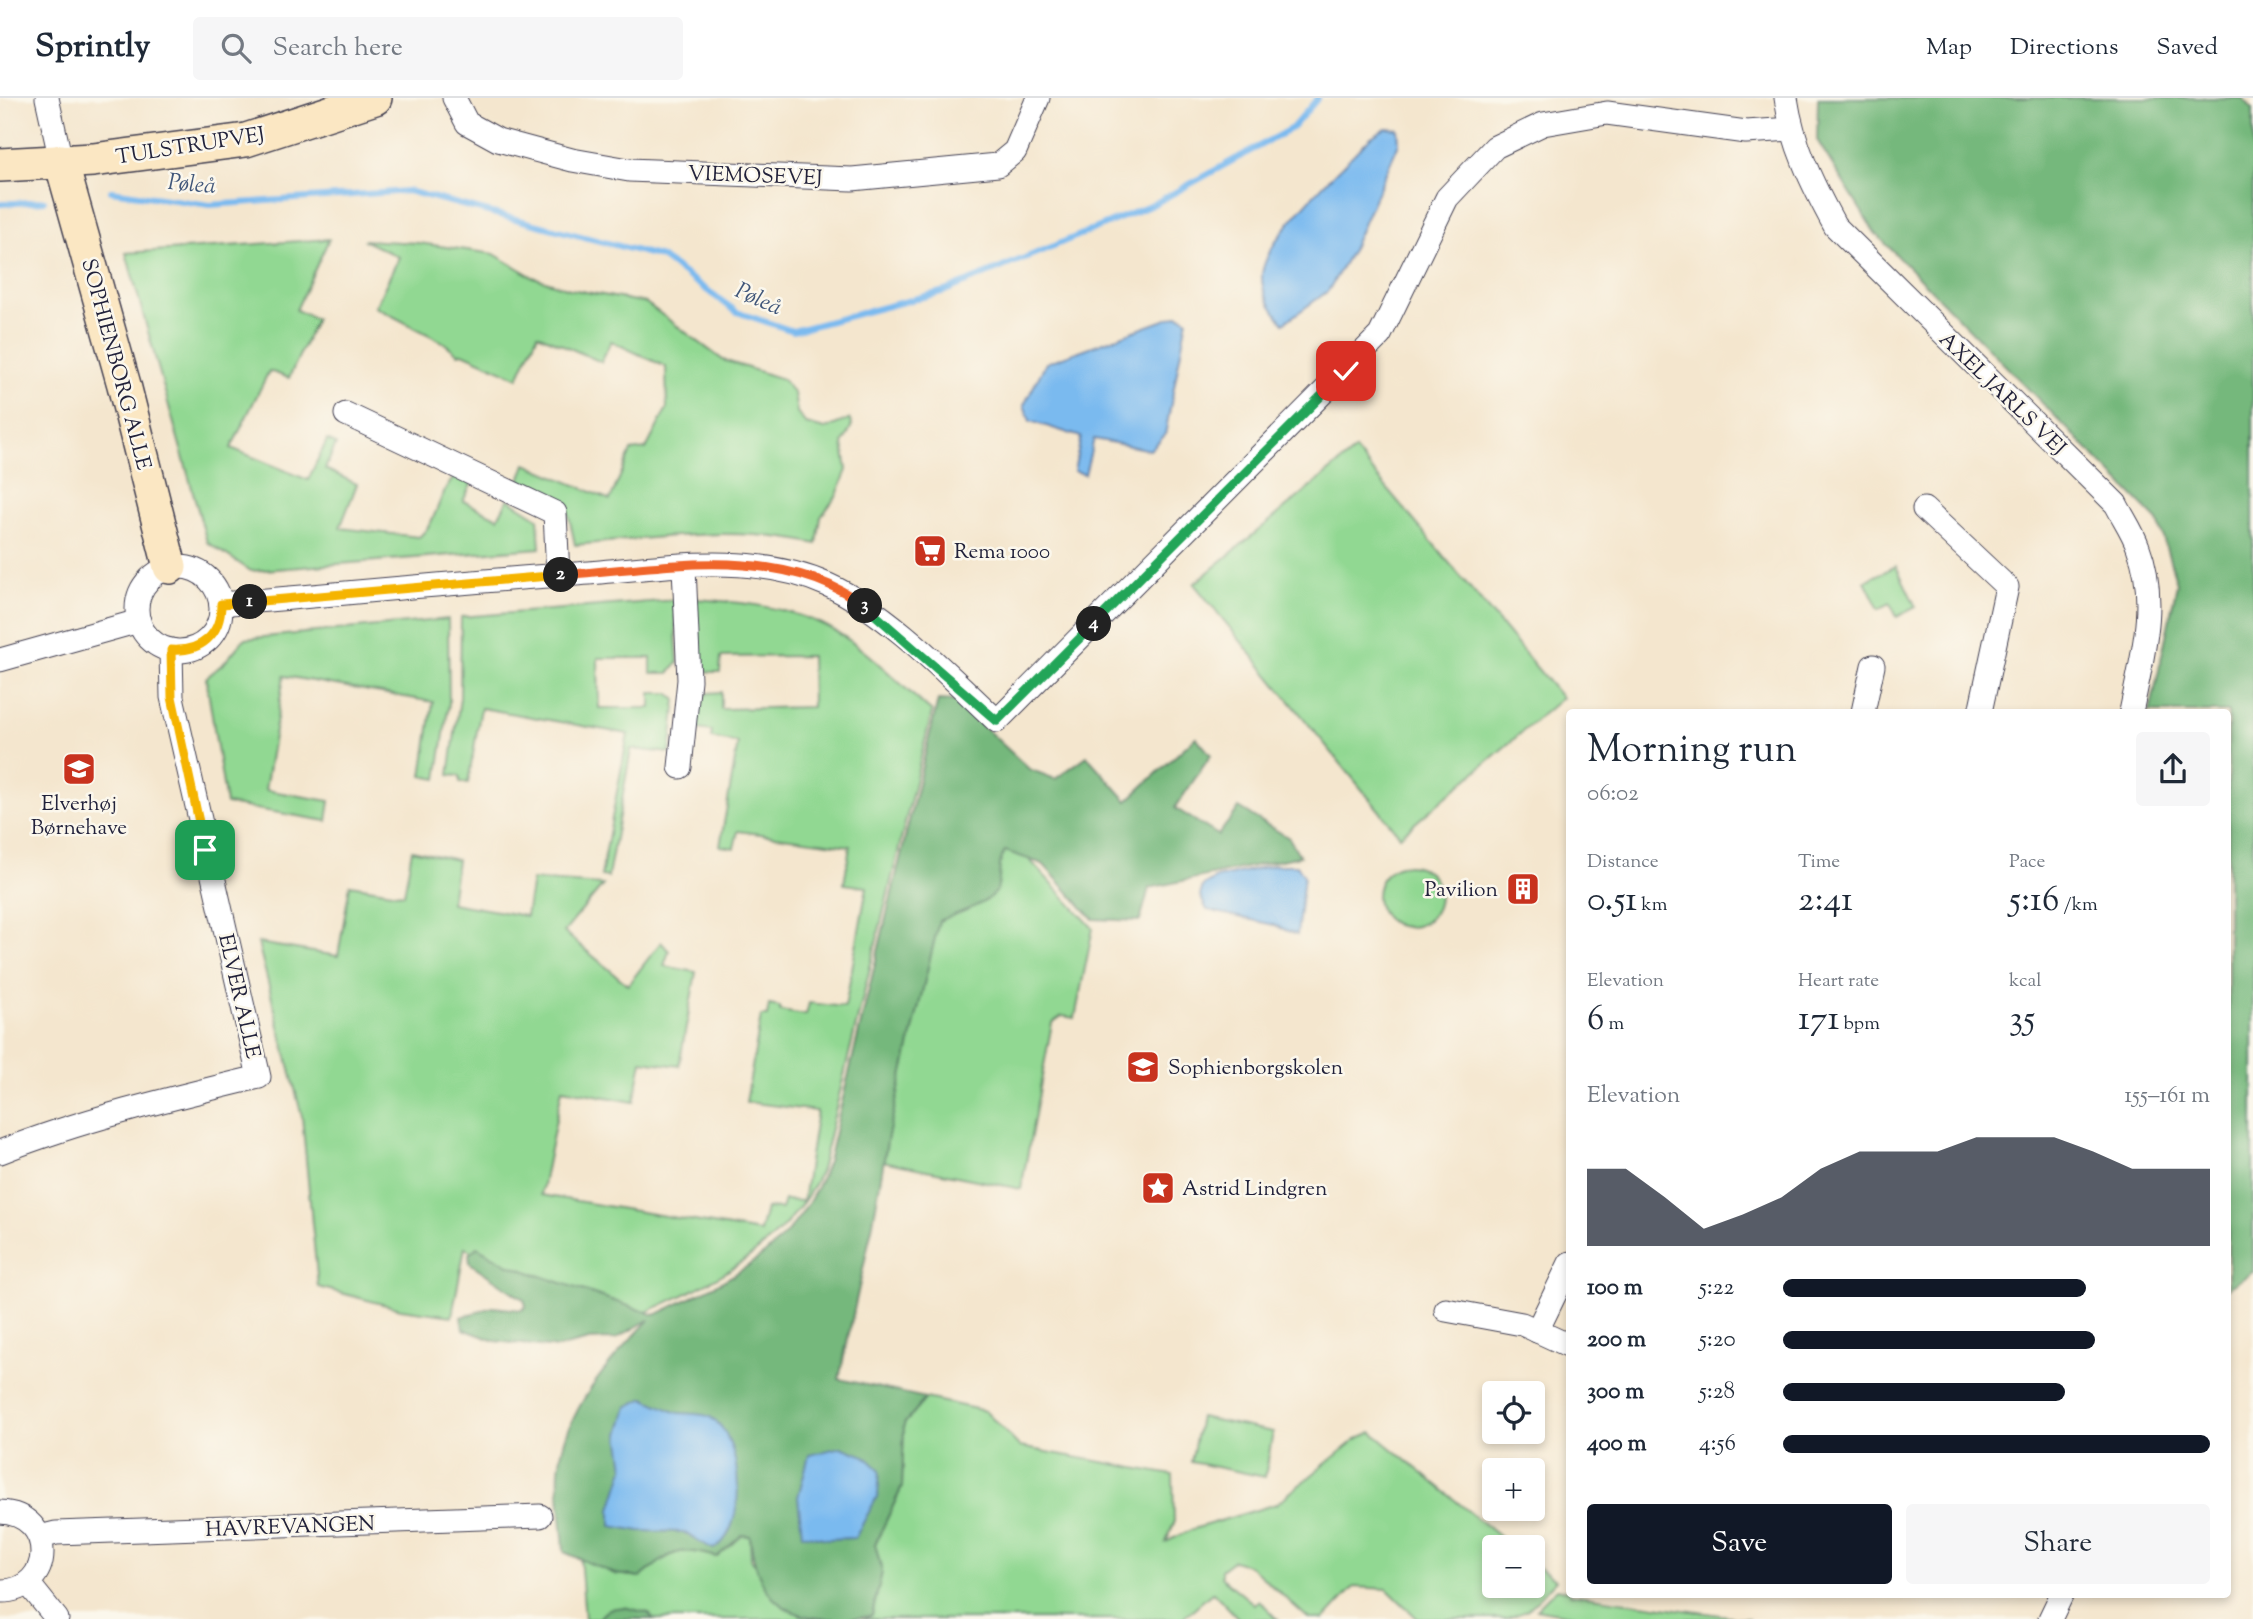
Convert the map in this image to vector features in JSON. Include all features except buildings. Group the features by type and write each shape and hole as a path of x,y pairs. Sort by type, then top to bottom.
{"street":[{"path":"47,98 61,161"},
{"name":"TULSTRUPVEJ","path":"0,165 61,161 246,140 375,98"},
{"name":"VIEMOSEVEJ","path":"454,98 467,123 498,140 572,160 629,170 852,179 998,165 1015,151 1038,98"},
{"name":"AXEL JARLS VEJ","path":"1786,98 1791,129 1811,182 1835,226 2116,504 2139,548 2148,592 2147,637 2132,709"},
{"path":"221,604 558,575 741,564 787,571 827,584 860,601 889,623 997,721 1380,335 1447,198 1495,147 1543,124 1607,113 1746,132 1791,129"},
{"name":"SOPHIENBORG ALLE","path":"61,161 124,384 170,567"},
{"path":"346,414 555,513 558,575"},
{"path":"1924,509 2007,587 1981,709"},
{"path":"183,566 204,574 217,588 221,604 218,626 209,638 190,649 171,650 154,643 139,621 138,600 147,581 170,567 183,566"},
{"path":"680,767 689,680 684,567"},
{"path":"0,660 139,621"},
{"name":"ELVER ALLE","path":"0,1152 36,1138 171,1098 259,1077 172,697 171,650"},
{"path":"1864,709 1873,666"},
{"path":"1538,1331 1566,1272"},
{"path":"1446,1310 1522,1324 1566,1344"},
{"path":"0,1512 25,1518 40,1537 41,1562 28,1583 16,1589 0,1591"},
{"name":"HAVREVANGEN","path":"40,1537 56,1533 540,1516"},
{"path":"28,1583 57,1619"},
{"path":"2050,1619 2060,1598"}],"green space":[{"path":"1818,98 2243,98 2253,109 2253,1272 2231,1286 2231,709 2151,709 2177,584 2158,521 1875,233 1817,140"},
{"path":"329,239 296,310 316,319 289,378 269,371 231,448 308,480 327,440 336,444 325,469 357,484 340,528 419,537 431,523 445,490 457,475 473,481 463,501 498,518 508,499 538,518 540,548 251,571 207,542 126,253"},
{"path":"363,240 419,243 494,254 533,277 570,289 646,303 723,360 783,379 794,394 797,412 806,424 825,429 849,419 852,425 843,444 847,470 837,495 821,517 817,544 787,538 726,534 575,545 567,507 519,483 526,464 610,500 631,451 646,449 667,408 666,367 611,341 601,362 538,334 518,378 463,353 458,354 443,342 375,307 399,257"},
{"path":"1355,450 1562,698 1400,836 1194,584"},
{"path":"1896,566 1916,607 1897,617 1890,603 1879,609 1865,581"},
{"path":"695,599 778,609 826,626 868,655 932,712 821,1170 806,1198 768,1242 744,1260 693,1290 637,1316 490,1266 465,1247 452,1316 401,1309 318,1287 302,1117 258,943 338,956 350,885 404,894 412,850 457,860 451,903 526,916 532,880 603,885 564,932 628,985 661,942 669,951 664,966 696,972 679,1066 642,1061 634,1102 562,1089 541,1195 760,1232 766,1208 781,1209 784,1200 803,1201 817,1111 746,1102 761,1016 767,1016 769,1005 780,1007 780,1011 806,1015 809,1003 845,1007 867,887 844,884 850,846 738,831 734,848 720,846 738,743 711,738 712,731 697,729 699,701 708,693 721,692 721,709 812,707 811,656 721,657 720,672 709,672 698,664"},
{"path":"674,600 678,663 669,673 651,673 651,658 598,658 599,708 651,708 651,693 669,693 676,700 670,753 631,749 608,877 601,876 628,734 481,708 468,783 460,782 460,776 449,775 460,698 461,617"},
{"path":"448,619 449,703 437,779 422,776 433,702 284,676 265,790 330,801 327,821 226,804 206,678 225,662 244,639"},
{"path":"938,700 956,701 1029,769 1055,779 1087,756 1127,801 1196,737 1211,755 1175,808 1218,835 1239,808 1289,838 1300,856 1149,888 1140,921 1093,919 1043,864 1005,851 994,894 980,904 939,921 888,1136 873,1223 839,1379 926,1398 904,1424 902,1487 875,1544 882,1572 872,1615 849,1619 815,1618 784,1607 764,1586 753,1555 750,1536 742,1535 717,1557 692,1552 676,1553 641,1577 615,1574 564,1552 559,1470 570,1426 580,1406 605,1369 650,1319 615,1339 589,1340 557,1348 495,1341 463,1329 461,1317 493,1307 522,1310 526,1306 524,1300 470,1263 469,1254 477,1247 509,1265 655,1315 711,1287 760,1258 799,1218 815,1192 828,1161"},
{"path":"1002,830 1093,928 1075,1018 1062,1016 1052,1023 1021,1189 877,1160 933,916"},
{"path":"1408,865 1430,874 1439,896 1430,918 1408,927 1386,918 1377,896 1386,874"},
{"path":"926,1398 985,1411 1020,1447 1173,1475 1174,1523 1166,1542 1193,1529 1276,1504 1356,1439 1372,1432 1497,1535 1482,1535 1482,1598 1539,1598 1527,1611 1505,1619 1418,1619 1387,1589 1354,1587 1324,1619 1309,1619 1250,1566 1234,1560 1221,1570 1221,1577 1254,1604 1259,1600 1278,1619 1239,1619 1213,1592 1182,1619 865,1619 872,1615 882,1572 875,1544 902,1487 904,1424"},
{"path":"1200,1417 1273,1432 1265,1477 1191,1462"},
{"path":"743,1535 750,1536 751,1559 800,1615 826,1619 654,1619 648,1613 609,1609 597,1619 585,1619 580,1557 615,1574 641,1577 676,1553 692,1552 717,1557"},
{"path":"1545,1572 1556,1580 1545,1592"},
{"path":"1557,1588 1566,1590 1566,1598 1599,1598 1749,1619 1591,1619 1536,1609"},
{"path":"624,1607 648,1613 654,1619 597,1619 609,1609"}],"water":[{"path":"1386,128 1398,129 1399,143 1352,250 1328,291 1284,323 1263,289 1262,275 1266,259 1276,241 1307,202 1371,137"},
{"path":"1178,315 1187,319 1165,435 1150,450 1094,439 1085,474 1074,471 1081,437 1030,421 1024,405 1046,363"},
{"path":"1274,865 1297,865 1304,876 1297,935 1274,925 1207,910 1200,896 1203,886 1217,878"},
{"path":"644,1398 679,1413 710,1417 722,1427 730,1443 736,1463 737,1505 724,1540 713,1549 683,1532 640,1531 611,1526 611,1509 624,1468 619,1434 627,1407"},
{"path":"841,1447 865,1456 880,1470 878,1495 855,1538 828,1539 802,1534 798,1497 809,1455"}],"waterway":[{"name":"Pøleå","path":"111,191 210,205 408,191 661,257 737,312 793,331 945,291 1152,205 1292,128 1318,98"},
{"name":"Pøleå","path":"0,204 44,201"}],"place":[{"name":"Rema 1000","path":"930,551"},
{"name":"Elverhøj Børnehave","path":"79,769"},
{"name":"Pavilion","path":"1523,889"},
{"name":"Sophienborgskolen","path":"1143,1067"},
{"name":"Astrid Lindgren","path":"1158,1188"}],"route":[{"path":"205,850 172,697 171,650 183,651 204,643 218,626 221,604 454,583 741,564 787,571 827,584 860,601 889,623 997,721 1346,371"}]}
